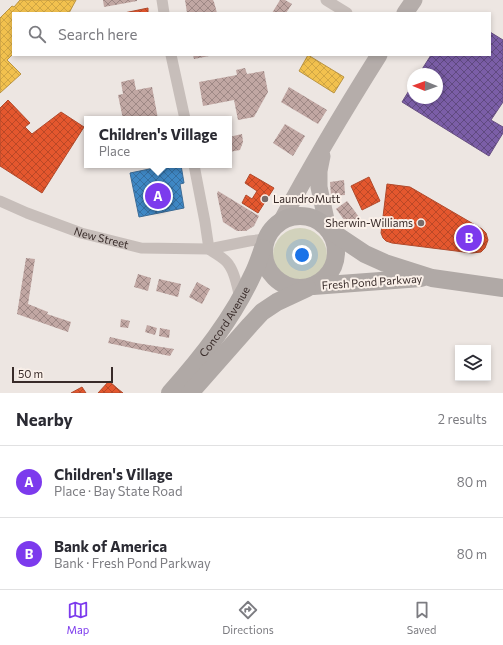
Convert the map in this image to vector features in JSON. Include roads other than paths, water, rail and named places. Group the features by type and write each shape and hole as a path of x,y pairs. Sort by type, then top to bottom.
{"highway":[{"path":"294,216 307,216 318,221 328,229 335,245 336,253 331,270 326,277 310,287 298,288 289,287 280,283 273,277 264,260 264,251 266,240 273,227 282,220 294,216"},
{"name":"Fresh Pond Parkway","path":"328,229 356,249 385,263 432,278 503,288"},
{"name":"Concord Avenue","path":"170,393 223,326 240,299 254,273 266,240"},
{"name":"Fresh Pond Parkway","path":"310,287 432,278"},
{"name":"Concord Avenue","path":"190,393 259,315 275,304 310,287"}],"main road":[{"path":"407,12 414,0"},
{"path":"282,220 354,94 378,56"},
{"path":"324,146 319,171 319,180 320,195 328,229"}],"street":[{"path":"162,0 164,12"},
{"path":"326,0 345,12"},
{"path":"171,56 184,116"},
{"path":"195,168 209,250 226,261 230,266 240,299"},
{"name":"New Street","path":"0,201 27,213 81,233 141,248 209,250 249,240 266,240"}],"place":[{"name":"Children's Village","path":"158,196"},
{"name":"LaundroMutt","path":"265,199"},
{"name":"Sherwin-Williams","path":"421,223"},
{"name":"Bank of America","path":"469,238"}]}
